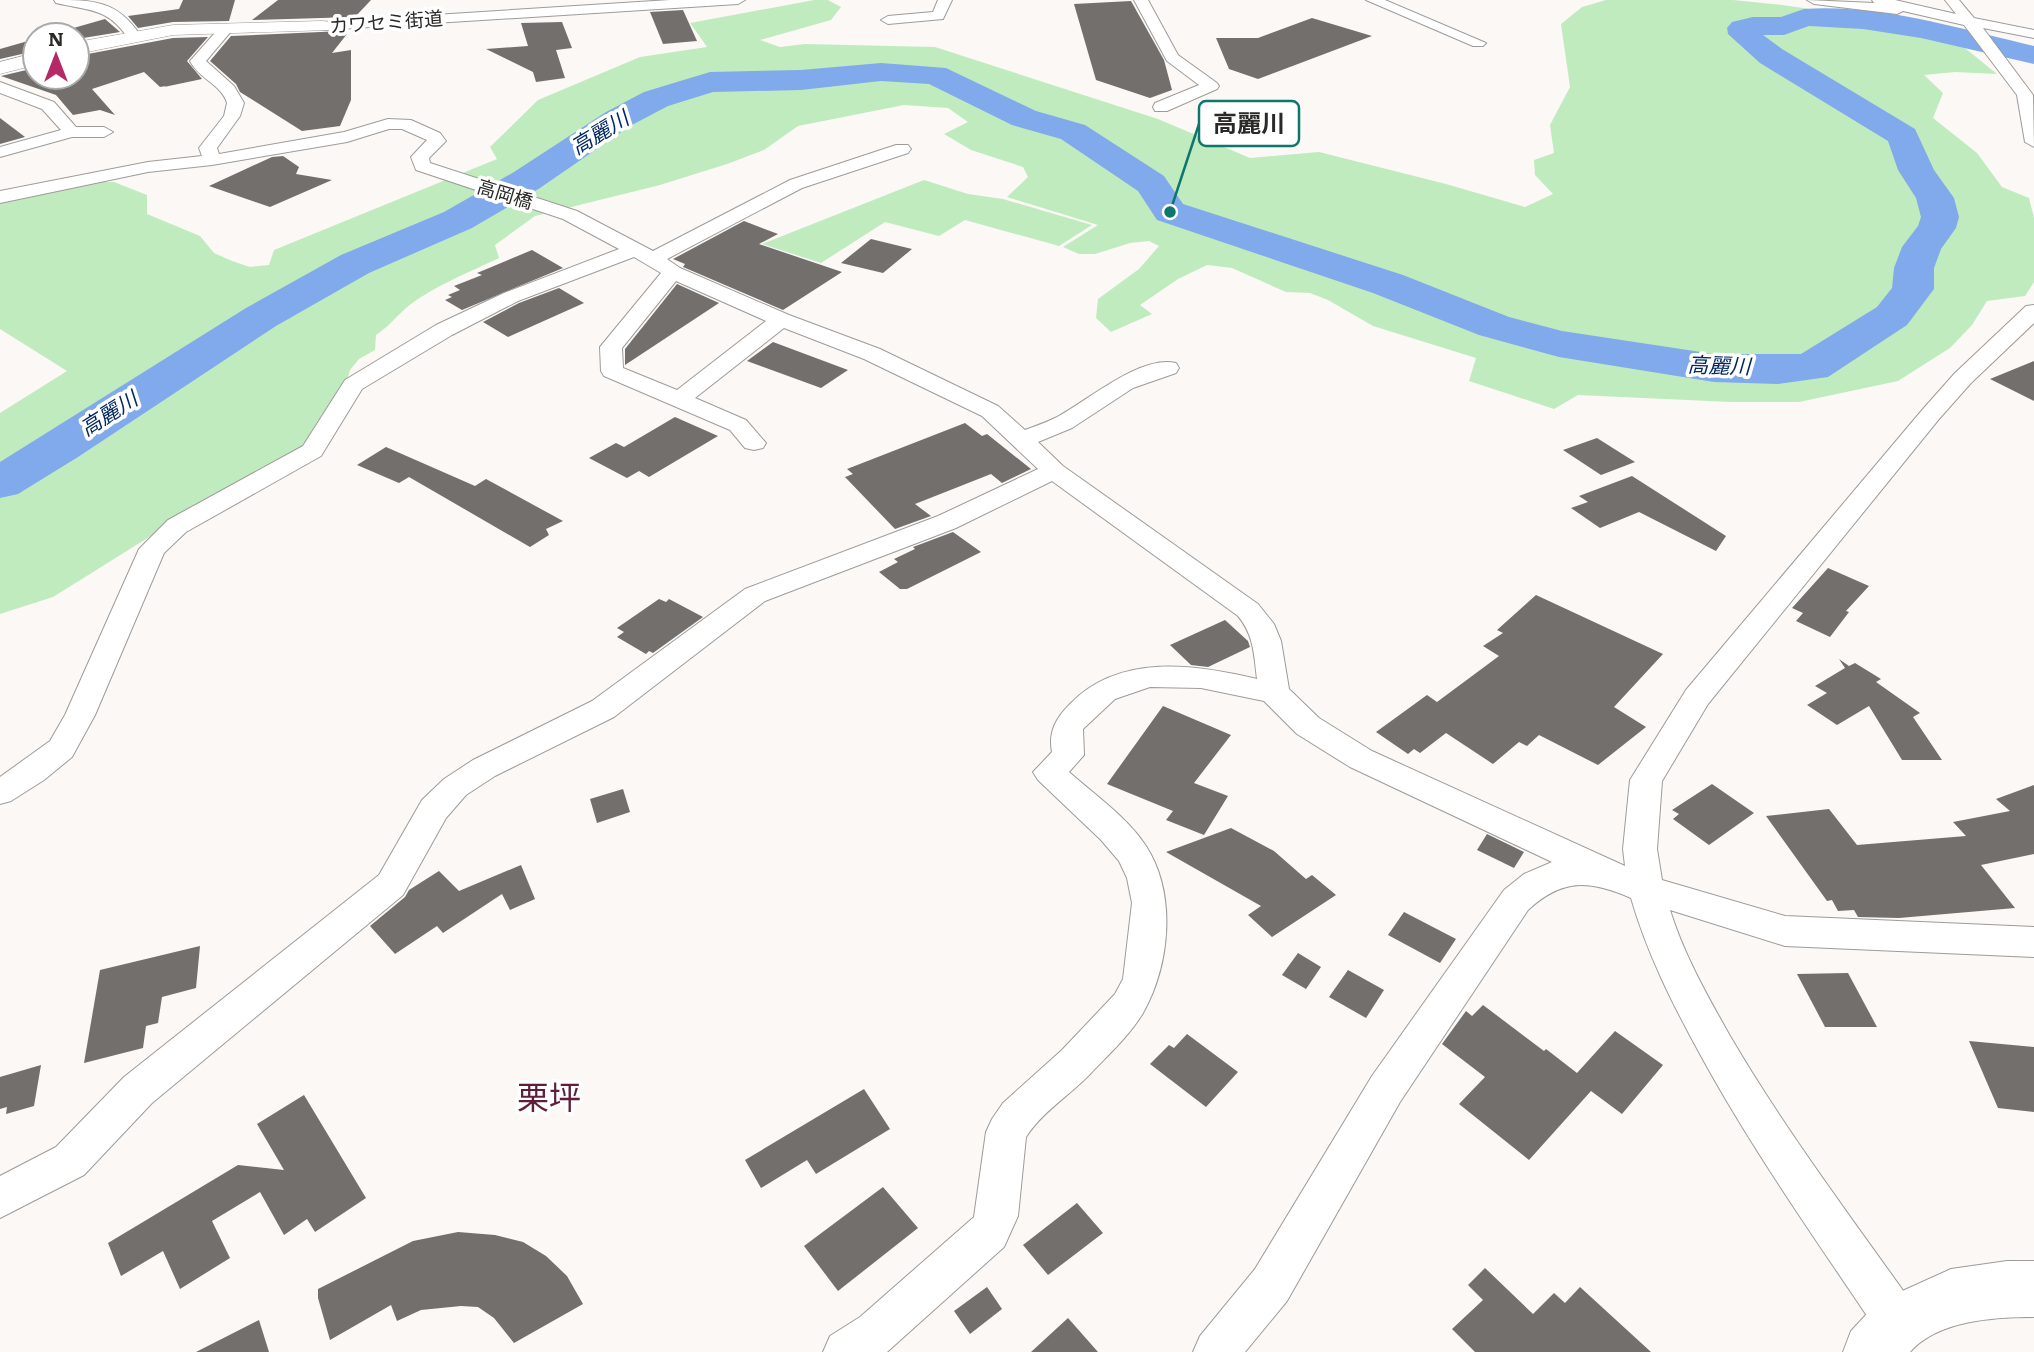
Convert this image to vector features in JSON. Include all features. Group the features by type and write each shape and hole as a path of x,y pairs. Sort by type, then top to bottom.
{"main road":[{"path":"1885,1337 1951,1298 2007,1289 2034,1289"}],"street":[{"path":"61,0 109,10 127,24 133,35"},
{"name":"カワセミ街道","path":"91,45 133,35 173,30 323,26 738,0"},
{"path":"888,20 938,16 945,0"},
{"path":"1141,0 1171,58 1211,86 1161,107"},
{"path":"1373,0 1478,43"},
{"path":"1814,0 1922,12"},
{"path":"1879,0 1973,27 2034,34"},
{"path":"1952,0 2011,73 2025,96 2034,142"},
{"path":"0,197 148,167 212,160 208,148 215,134 235,111 235,103 230,92 200,68 198,61 226,29"},
{"path":"0,68 21,63"},
{"path":"0,87 58,111 71,132"},
{"name":"高岡橋","path":"212,160 347,137 395,123 434,137 436,141 420,157 422,166 552,208 781,320 873,354 990,411 1054,471 1248,610 1260,624 1267,641 1274,693"},
{"path":"0,152 71,132 104,132"},
{"path":"0,792 33,772 61,749 80,715 152,550 177,526 312,450 353,385 444,330 512,297 654,260 796,184 902,149"},
{"path":"654,260 611,347 612,371 738,425 754,443"},
{"path":"1885,1337 1687,995 1660,936 1646,889 1640,849 1646,780 1697,697 1931,414 1963,378 2034,311"},
{"path":"680,398 781,320"},
{"path":"1022,440 1063,423 1125,383 1168,368"},
{"path":"0,1198 70,1161 138,1090 391,885 434,809 454,787 484,768 603,709 755,595 947,522 1054,471"},
{"path":"846,1352 876,1333 989,1232 997,1216 1006,1132 1017,1116 1076,1062 1128,1005 1141,980 1150,903 1144,878 1133,854 1113,831 1049,772 1068,755 1064,736 1070,722 1090,702 1122,684 1155,676 1204,678 1274,693 1308,726 1361,759 1646,889 1785,931 2034,942"},
{"path":"1216,1352 1271,1285 1386,1088 1516,900 1536,881 1569,872 1607,873"}],"green space":[{"path":"814,0 828,0 841,7 831,20 760,40 780,47 805,44 935,47 1158,119 1250,158 1319,152 1525,207 1553,194 1535,175 1534,160 1554,153 1550,125 1570,87 1561,24 1582,7 1606,0 1733,0 1939,27 1997,74 1955,72 1924,75 1943,93 1933,118 1977,153 2002,187 2029,198 2034,218 2034,282 2025,296 1987,301 1972,325 1950,348 1898,381 1799,402 1731,402 1578,395 1554,409 1469,381 1476,358 1373,326 1328,300 1310,293 1286,292 1232,268 1207,265 1178,279 1140,305 1152,314 1111,332 1096,318 1098,299 1139,269 1159,246 1149,241 1130,243 1095,254 1079,254 1063,247 1098,225 1007,197 1028,177 1023,167 971,150 944,134 968,122 948,108 904,105 798,126 764,150 727,164 660,185 535,216 495,245 499,258 426,294 376,335 375,350 359,359 350,370 346,384 311,448 170,524 53,597 0,614 0,413 67,371 0,329 0,196 50,193 96,182 114,182 147,195 147,214 200,236 214,253 250,267 269,265 274,250 497,159 490,147 538,100 640,57 707,47 690,23"},
{"path":"924,180 968,194 1003,199 1092,225 1059,246 965,220 939,236 885,222 821,263 762,244"}],"building":[{"path":"183,0 235,0 229,21 173,22 138,28 128,16 179,9"},
{"path":"278,0 371,0 355,17 252,20"},
{"path":"1131,1 1164,60 1172,90 1150,98 1096,80 1074,4"},
{"path":"683,10 697,41 663,44 650,12"},
{"path":"1312,18 1372,36 1258,79 1229,69 1216,38 1258,38"},
{"path":"105,19 120,32 91,37 91,23"},
{"path":"562,22 572,48 556,50 565,78 536,82 533,72 486,49 528,46 521,23"},
{"path":"343,31 341,34 347,34 332,53 351,50 351,100 340,126 302,131 240,92 236,84 210,61 231,36"},
{"path":"208,37 187,61 202,79 160,87 144,72 92,89 115,115 100,110 73,115 56,95 44,91 91,91 91,53 173,38"},
{"path":"21,43 21,54 0,59 0,49"},
{"path":"21,71 21,83 1,76"},
{"path":"0,118 25,137 0,144"},
{"path":"283,156 299,167 296,174 332,180 270,207 209,186 272,157"},
{"path":"744,221 778,234 759,244 842,272 783,310 683,267 685,264 673,259"},
{"path":"871,239 912,249 883,273 841,263"},
{"path":"532,250 563,268 462,310 445,300 452,297 448,295 460,290 454,286 482,275 477,273"},
{"path":"677,284 719,303 625,365 625,349"},
{"path":"559,288 584,303 508,337 483,322 519,303"},
{"path":"773,342 848,370 821,388 747,361"},
{"path":"2034,361 2034,401 1990,379"},
{"path":"675,417 718,436 649,477 639,471 627,478 589,458 616,443 624,447"},
{"path":"965,423 982,436 987,434 1031,469 1002,483 991,474 915,504 931,516 895,529 845,477 853,474 847,469"},
{"path":"1597,438 1635,462 1601,475 1563,450"},
{"path":"386,447 475,486 486,479 563,521 546,529 549,535 530,547 409,477 399,483 357,465"},
{"path":"1632,476 1726,536 1716,551 1639,512 1600,528 1571,508 1588,502 1579,496"},
{"path":"953,532 981,552 907,589 900,589 879,572 898,562 894,559 915,549 913,547"},
{"path":"1828,568 1869,586 1846,611 1849,612 1830,637 1796,621 1803,613 1792,608"},
{"path":"1536,595 1663,654 1614,707 1646,727 1598,765 1539,735 1527,746 1519,742 1493,764 1446,733 1420,753 1414,749 1408,754 1376,732 1427,695 1437,702 1499,656 1483,646 1503,633 1497,630"},
{"path":"659,599 666,602 669,599 703,617 653,653 649,651 646,654 617,637 624,632 617,628"},
{"path":"1225,620 1248,641 1250,647 1208,667 1191,665 1170,645"},
{"path":"1839,659 1849,666 1855,663 1881,679 1876,682 1920,713 1913,717 1942,760 1902,760 1869,706 1837,725 1807,705 1827,693 1815,686 1845,668"},
{"path":"1163,706 1231,735 1194,783 1228,796 1204,835 1166,820 1173,811 1107,784"},
{"path":"1712,784 1754,813 1709,845 1673,819 1679,814 1672,810"},
{"path":"2034,785 2034,854 1981,865 2015,908 1899,918 1858,917 1854,910 1838,911 1832,900 1827,901 1766,816 1829,809 1857,845 1966,836 1953,822 2010,811 1996,799"},
{"path":"623,789 630,812 597,823 590,799"},
{"path":"1231,828 1274,851 1306,879 1312,875 1336,895 1272,937 1248,915 1261,906 1166,852"},
{"path":"1487,834 1524,852 1514,868 1477,850"},
{"path":"521,865 535,899 510,910 502,894 443,933 437,926 395,954 370,926 405,897 409,890 439,871 459,891"},
{"path":"1404,912 1456,939 1440,963 1388,935"},
{"path":"200,946 196,988 162,997 158,1023 146,1026 143,1048 84,1063 100,970"},
{"path":"1298,953 1321,967 1306,989 1282,975"},
{"path":"1348,970 1384,990 1366,1018 1329,997"},
{"path":"1848,973 1877,1027 1825,1027 1797,974"},
{"path":"1483,1005 1577,1073 1615,1031 1663,1065 1622,1114 1591,1091 1529,1160 1459,1104 1485,1077 1442,1044 1466,1011 1472,1016"},
{"path":"1187,1034 1238,1072 1206,1107 1150,1064 1169,1045 1174,1048"},
{"path":"1969,1041 2034,1047 2034,1112 1998,1108"},
{"path":"41,1065 34,1106 6,1114 7,1107 0,1109 0,1077"},
{"path":"864,1089 890,1129 816,1174 807,1160 761,1188 745,1160"},
{"path":"304,1095 366,1198 315,1232 307,1219 284,1235 260,1192 212,1221 230,1258 180,1289 163,1251 121,1276 108,1243 238,1165 284,1170 257,1124"},
{"path":"883,1187 918,1228 838,1291 804,1246"},
{"path":"1077,1203 1103,1233 1048,1275 1023,1245"},
{"path":"458,1232 495,1235 523,1242 546,1256 567,1276 583,1304 514,1343 494,1318 478,1307 461,1306 421,1310 397,1321 391,1305 330,1340 318,1289 413,1241"},
{"path":"1485,1268 1533,1314 1554,1293 1565,1303 1580,1287 1651,1352 1475,1352 1452,1329 1483,1300 1468,1285"},
{"path":"987,1287 1002,1309 970,1334 954,1311"},
{"path":"1068,1318 1098,1352 1031,1352"},
{"path":"259,1320 269,1352 196,1352"}],"waterway":[{"name":"高麗川","path":"0,483 61,447 261,317 355,264 458,220 527,180 618,119 656,99 710,82 801,80 881,72 935,75 1024,118 1073,132 1151,184 1170,212 1388,284 1494,326 1559,344 1714,368 1778,370 1812,367 1892,316 1913,289 1914,268 1922,247 1937,228 1940,217 1935,198 1916,170 1903,136 1771,56 1743,34 1742,28 1784,26 1808,17 1835,17 1892,24 2034,55"}],"place":[{"name":"高麗川","path":"1170,212"}],"district":[{"name":"栗坪","path":"549,1098"}]}
